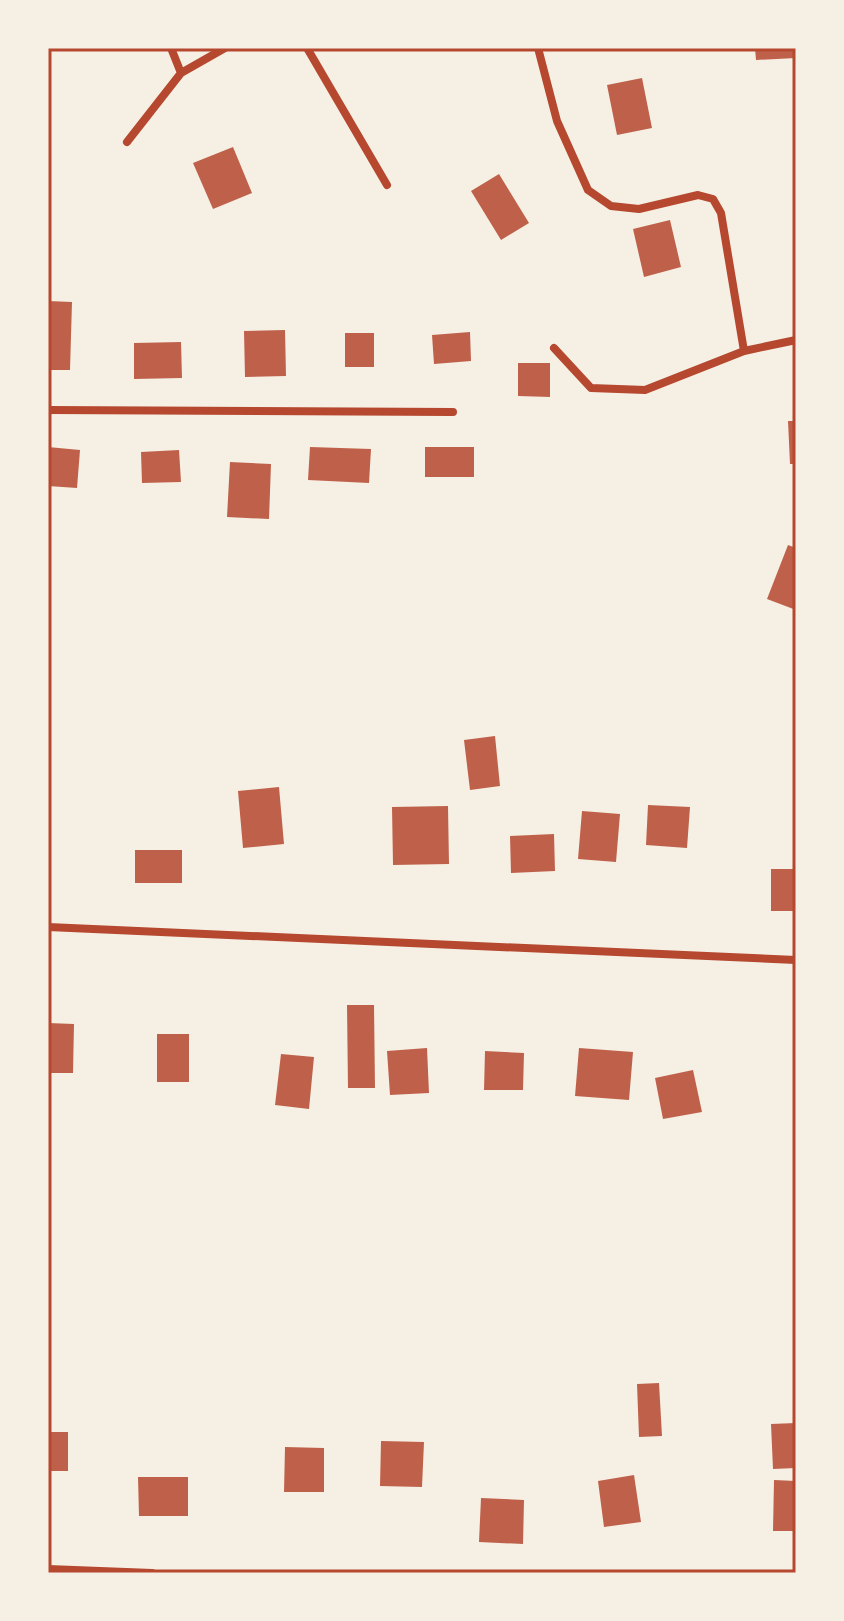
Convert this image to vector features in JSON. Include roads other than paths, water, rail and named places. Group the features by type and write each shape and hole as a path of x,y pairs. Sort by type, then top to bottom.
{"street":[{"path":"171,48 181,73"},
{"path":"127,142 181,73 225,48"},
{"path":"307,48 387,185"},
{"path":"538,48 557,121 588,190 611,206 639,209 698,195 713,199 721,213 744,351"},
{"path":"554,348 591,388 645,390 744,351 796,340"},
{"path":"48,410 453,412"},
{"path":"48,927 796,960"},
{"path":"48,1569 152,1573"}]}
